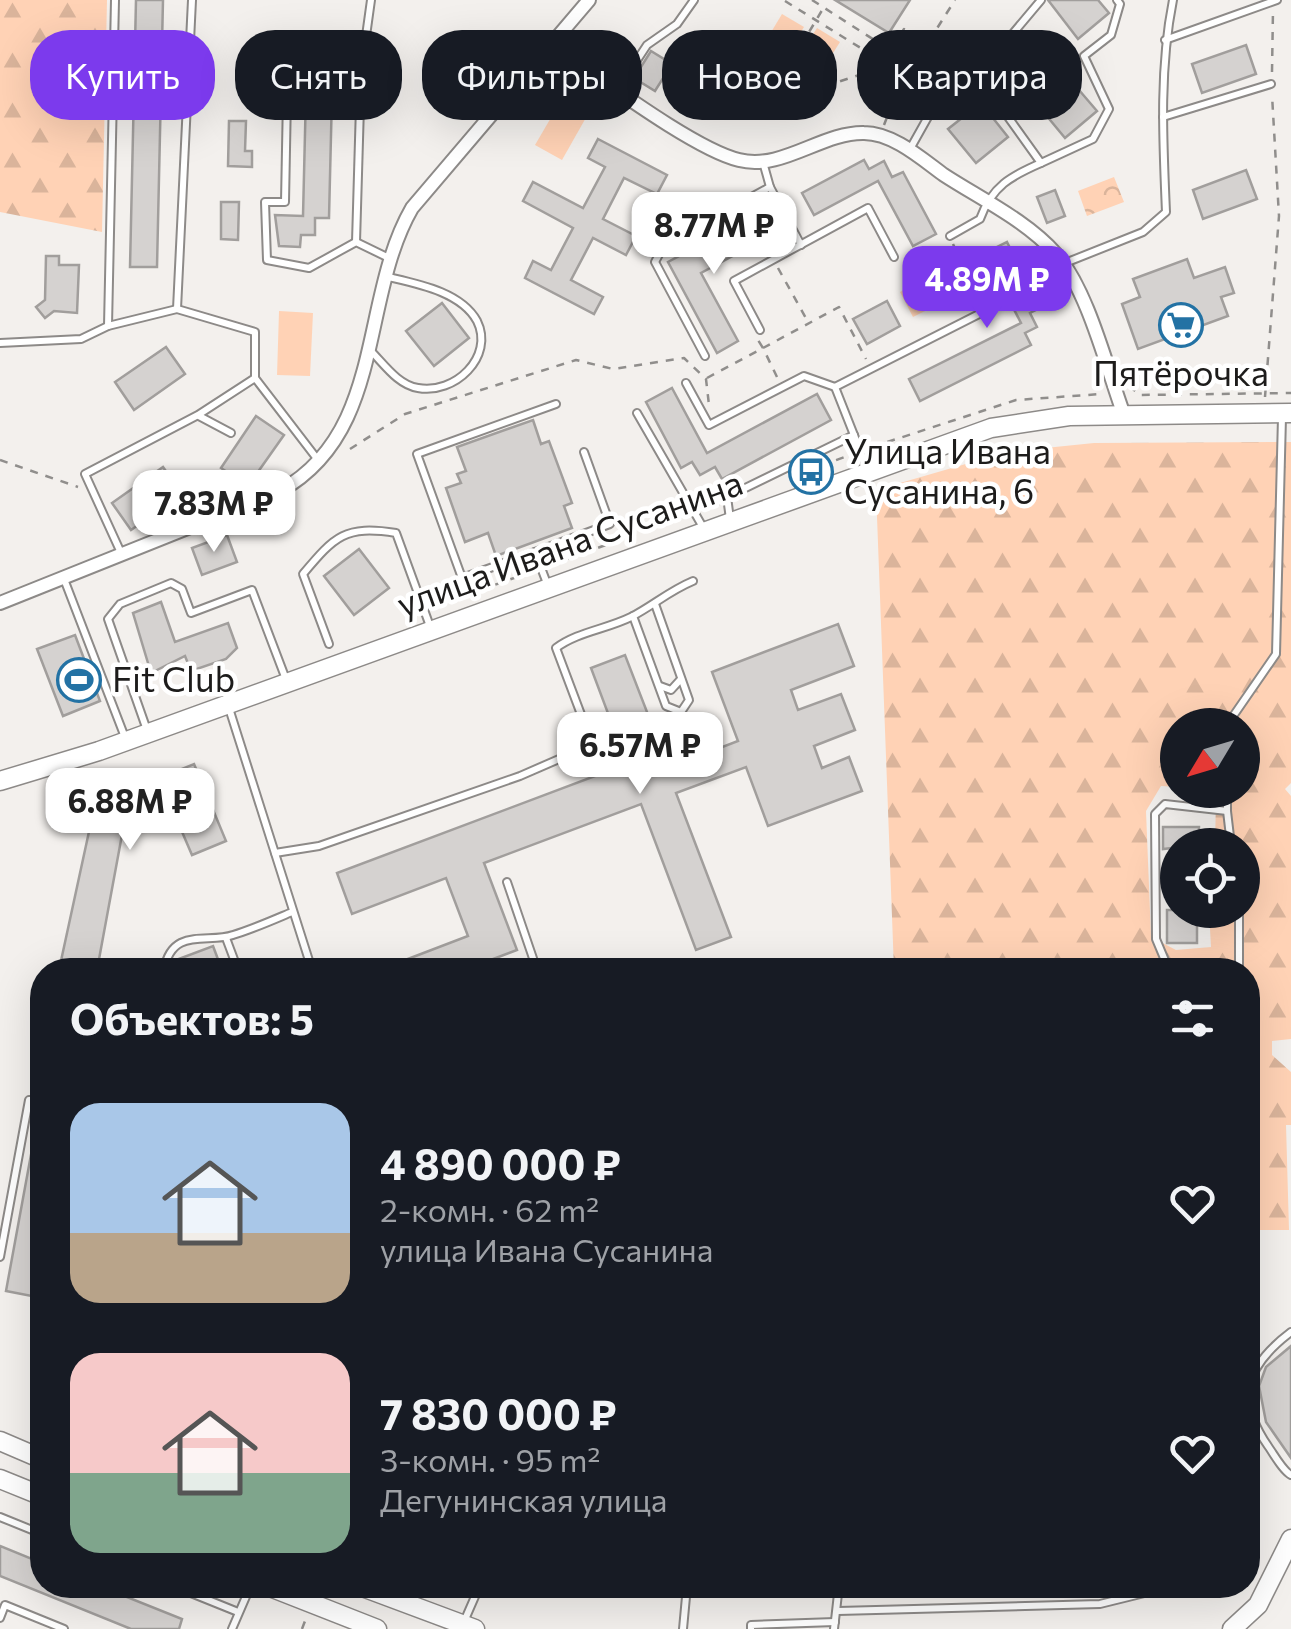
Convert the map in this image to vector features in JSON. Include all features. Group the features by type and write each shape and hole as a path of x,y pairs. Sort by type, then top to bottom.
{"street":[{"path":"564,30 589,0"},
{"path":"642,104 721,154 764,162 858,133 880,135 909,150 1044,242 1064,264 1124,415"},
{"path":"0,603 280,490 319,461 346,423 392,260 412,208 487,120"},
{"name":"улица Ивана Сусанина","path":"0,781 228,705 548,587 699,521 730,520 868,469 1010,424 1124,415 1279,413"},
{"path":"0,1442 30,1454"},
{"path":"0,1478 30,1491"},
{"path":"1232,1629 1258,1605 1291,1539"},
{"path":"291,1598 338,1622 377,1629"},
{"path":"390,1598 467,1628"}],"lane":[{"path":"108,326 115,0"},
{"path":"177,309 192,0"},
{"path":"356,242 361,72 371,0"},
{"path":"642,53 677,24 694,0"},
{"path":"1015,30 1041,0"},
{"path":"950,236 980,218 986,203 1005,179 1093,140 1110,109 1084,56 1111,35 1118,0"},
{"path":"1064,264 1143,232 1166,212 1162,117 1165,40 1173,0"},
{"path":"1165,40 1247,4 1275,1"},
{"path":"1162,117 1272,84"},
{"path":"287,120 285,202 264,202 264,252 275,265 308,268 356,242"},
{"path":"909,150 926,120"},
{"path":"1011,120 1042,163"},
{"path":"764,162 770,187 801,244"},
{"path":"705,356 655,262 664,244 770,187"},
{"path":"760,330 734,281 801,244 868,208 894,256"},
{"path":"356,242 392,260"},
{"path":"686,383 709,425 804,376 836,387 985,311 967,274"},
{"path":"369,350 394,376 417,388 442,388 469,372 482,344 476,321 457,300 388,277"},
{"path":"0,342 81,339 108,326 177,309 255,332 255,378 319,461"},
{"path":"122,556 85,474 198,415 255,378"},
{"path":"836,387 868,469"},
{"path":"556,404 417,454 462,578 610,524 584,452"},
{"path":"1239,708 1276,654 1279,413"},
{"path":"636,414 699,521"},
{"path":"198,415 231,433"},
{"path":"730,520 727,497 854,435"},
{"path":"329,644 303,574 332,539 363,528 396,534 432,630"},
{"path":"535,552 548,587"},
{"path":"64,579 126,741"},
{"path":"275,853 319,846 520,776 582,749 585,725 556,648 633,616 655,604 662,593 694,581"},
{"path":"148,733 108,619 120,604 171,583 182,589 191,613 252,590 287,683"},
{"path":"633,616 668,709 681,712 689,700 655,604"},
{"path":"658,685 671,690 681,678"},
{"path":"228,705 308,958"},
{"path":"1164,958 1156,939 1156,814 1165,804 1227,811 1229,828"},
{"path":"507,882 533,958"},
{"path":"170,958 177,946 201,936 226,938 292,912"},
{"path":"1238,928 1239,958"},
{"path":"226,938 234,958"},
{"path":"0,1257 30,1100"},
{"path":"1260,1364 1264,1353 1291,1332"},
{"path":"1260,1433 1291,1474"},
{"path":"0,1517 30,1529"},
{"path":"203,1598 238,1612"},
{"path":"232,1629 245,1598"},
{"path":"467,1628 476,1598"},
{"path":"683,1629 686,1598"},
{"path":"751,1629 751,1625 835,1625 838,1598"},
{"path":"838,1611 1100,1604 1135,1598"},
{"path":"0,1618 5,1605 64,1629"}],"path":[{"path":"785,0 857,46"},
{"path":"812,0 859,30"},
{"path":"937,30 955,0"},
{"path":"1275,1 1272,84 1279,216 1265,393 1279,413"},
{"path":"810,30 824,8"},
{"path":"880,135 886,120"},
{"path":"950,236 967,274"},
{"path":"774,259 808,324"},
{"path":"776,374 762,348 839,307 872,369"},
{"path":"350,449 405,414 576,360 613,369 684,358 706,379 711,404 702,412"},
{"path":"1129,386 1133,391"},
{"path":"799,474 1016,400 1133,391 1291,392"},
{"path":"0,460 94,492"},
{"path":"424,610 541,568 699,521 728,500"},
{"path":"302,1629 306,1621"}],"green space":[{"path":"0,0 107,0 106,30 30,30 30,120 104,120 102,232 0,212"},
{"path":"782,14 804,27 802,30 772,30"},
{"path":"550,120 585,120 562,160 535,145"},
{"path":"1114,177 1124,202 1087,216 1078,191"},
{"path":"932,275 945,301 913,317 900,292"},
{"path":"279,311 313,313 310,376 277,375"},
{"path":"1291,442 1291,783 1285,789 1291,796 1291,1039 1272,1041 1272,1055 1291,1072 1291,1125 1286,1125 1289,1230 1260,1230 1260,958 894,958 876,490 1007,452 1094,443"}],"building":[{"path":"136,0 163,0 162,30 135,30"},
{"path":"835,0 910,0 891,30 884,30"},
{"path":"1048,0 1098,0 1109,13 1082,36 1082,30 1071,30"},
{"path":"1246,45 1256,74 1202,93 1192,64"},
{"path":"651,51 662,58 662,80 655,91 642,83 642,65"},
{"path":"1082,94 1097,111 1065,138 1050,120 1082,120"},
{"path":"133,120 160,120 157,267 130,267"},
{"path":"305,120 331,120 329,218 315,218 315,235 301,235 300,247 279,246 275,215 303,216"},
{"path":"959,120 994,120 1008,137 976,163 948,129"},
{"path":"229,121 246,121 245,151 252,151 252,167 228,166"},
{"path":"598,139 667,175 657,194 624,178 603,219 636,236 626,255 593,238 571,280 603,297 594,314 525,278 533,261 551,270 573,228 523,201 533,182 583,208 605,167 588,158"},
{"path":"864,160 869,169 884,161 892,177 903,172 936,234 913,246 878,181 814,215 802,193"},
{"path":"1246,170 1257,199 1203,219 1193,190"},
{"path":"1055,190 1065,216 1047,223 1037,197"},
{"path":"221,202 239,202 238,240 221,239"},
{"path":"754,216 766,238 701,273 738,341 717,353 668,262"},
{"path":"1007,242 1040,308 1030,313 1037,327 1025,333 1031,345 920,401 909,379 1021,323 985,253"},
{"path":"46,256 59,256 59,265 79,265 77,313 54,311 45,318 36,307 45,300"},
{"path":"1187,259 1194,278 1225,267 1234,293 1221,297 1228,316 1138,349 1122,304 1140,297 1133,279"},
{"path":"887,301 900,326 867,344 853,319"},
{"path":"442,303 469,338 434,366 406,331"},
{"path":"166,347 185,374 134,410 115,382"},
{"path":"672,388 707,453 817,394 831,420 722,479 715,467 700,475 692,462 681,468 646,402"},
{"path":"256,416 284,435 248,486 221,468"},
{"path":"533,420 541,444 549,441 572,503 564,506 572,528 496,556 488,533 465,542 446,488 461,483 457,474 466,471 457,447"},
{"path":"163,467 182,494 131,530 112,503"},
{"path":"227,535 237,562 202,575 192,548"},
{"path":"359,549 389,588 354,615 324,576"},
{"path":"161,602 175,642 228,623 237,648 226,659 191,671 185,656 151,673 133,613"},
{"path":"838,624 854,666 791,690 798,710 841,694 855,730 814,746 822,768 849,757 862,791 768,826 746,767 676,793 731,937 696,950 641,804 484,863 517,950 496,958 410,958 468,936 446,878 352,914 337,873 627,764 591,668 625,655 664,756 702,741 707,753 738,741 712,672"},
{"path":"75,635 100,701 63,716 37,649"},
{"path":"194,764 226,841 192,855 171,806 124,824 99,958 62,958 95,804"},
{"path":"1167,928 1197,928 1197,943 1167,943"},
{"path":"213,946 218,958 181,958"},
{"path":"30,1160 30,1296 6,1291"},
{"path":"1291,1346 1291,1458 1266,1422 1260,1383 1266,1367"},
{"path":"0,1546 30,1558 30,1588 0,1576"},
{"path":"54,1598 130,1598 182,1619 179,1629 131,1629"}],"place":[{"name":"Пятёрочка","path":"1181,325"},
{"name":"Улица Ивана Сусанина, 6","path":"811,472"},
{"name":"Fit Club","path":"79,680"}]}
